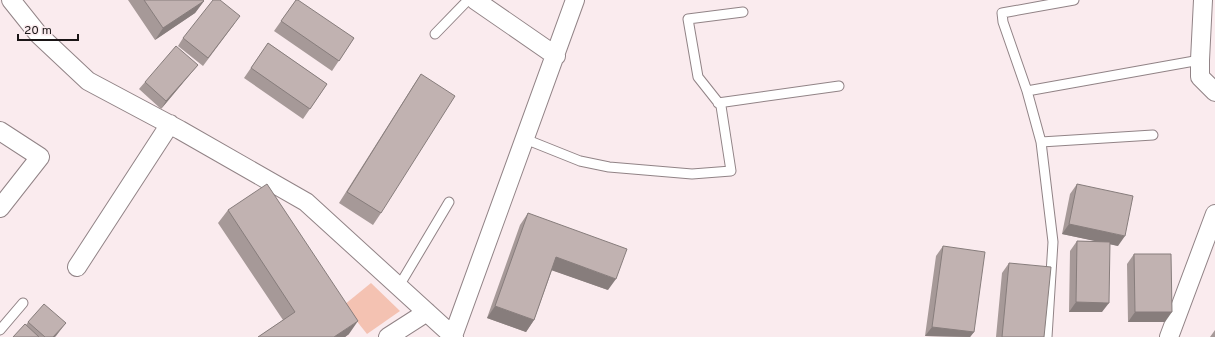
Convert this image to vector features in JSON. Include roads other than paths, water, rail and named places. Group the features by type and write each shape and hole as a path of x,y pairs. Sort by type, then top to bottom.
{"street":[{"path":"11,0 25,19 48,44 88,81 170,124 306,202 454,336 575,0"},
{"path":"474,0 556,56"},
{"path":"1203,0 1200,77 1215,92"},
{"path":"77,267 170,124"},
{"path":"0,131 40,157 0,208"},
{"path":"1169,337 1215,214"},
{"path":"388,337 427,312"}],"lane":[{"path":"435,34 468,0"},
{"path":"1047,337 1053,242 1041,142 1027,90 1003,22 1002,13 1051,2 1074,0"},
{"path":"525,139 580,161 609,167 692,174 731,171 720,106 698,77 688,19 743,12"},
{"path":"1027,90 1200,60"},
{"path":"718,103 839,86"},
{"path":"1041,142 1154,135"},
{"path":"399,286 449,202"},
{"path":"0,330 23,303"}]}
